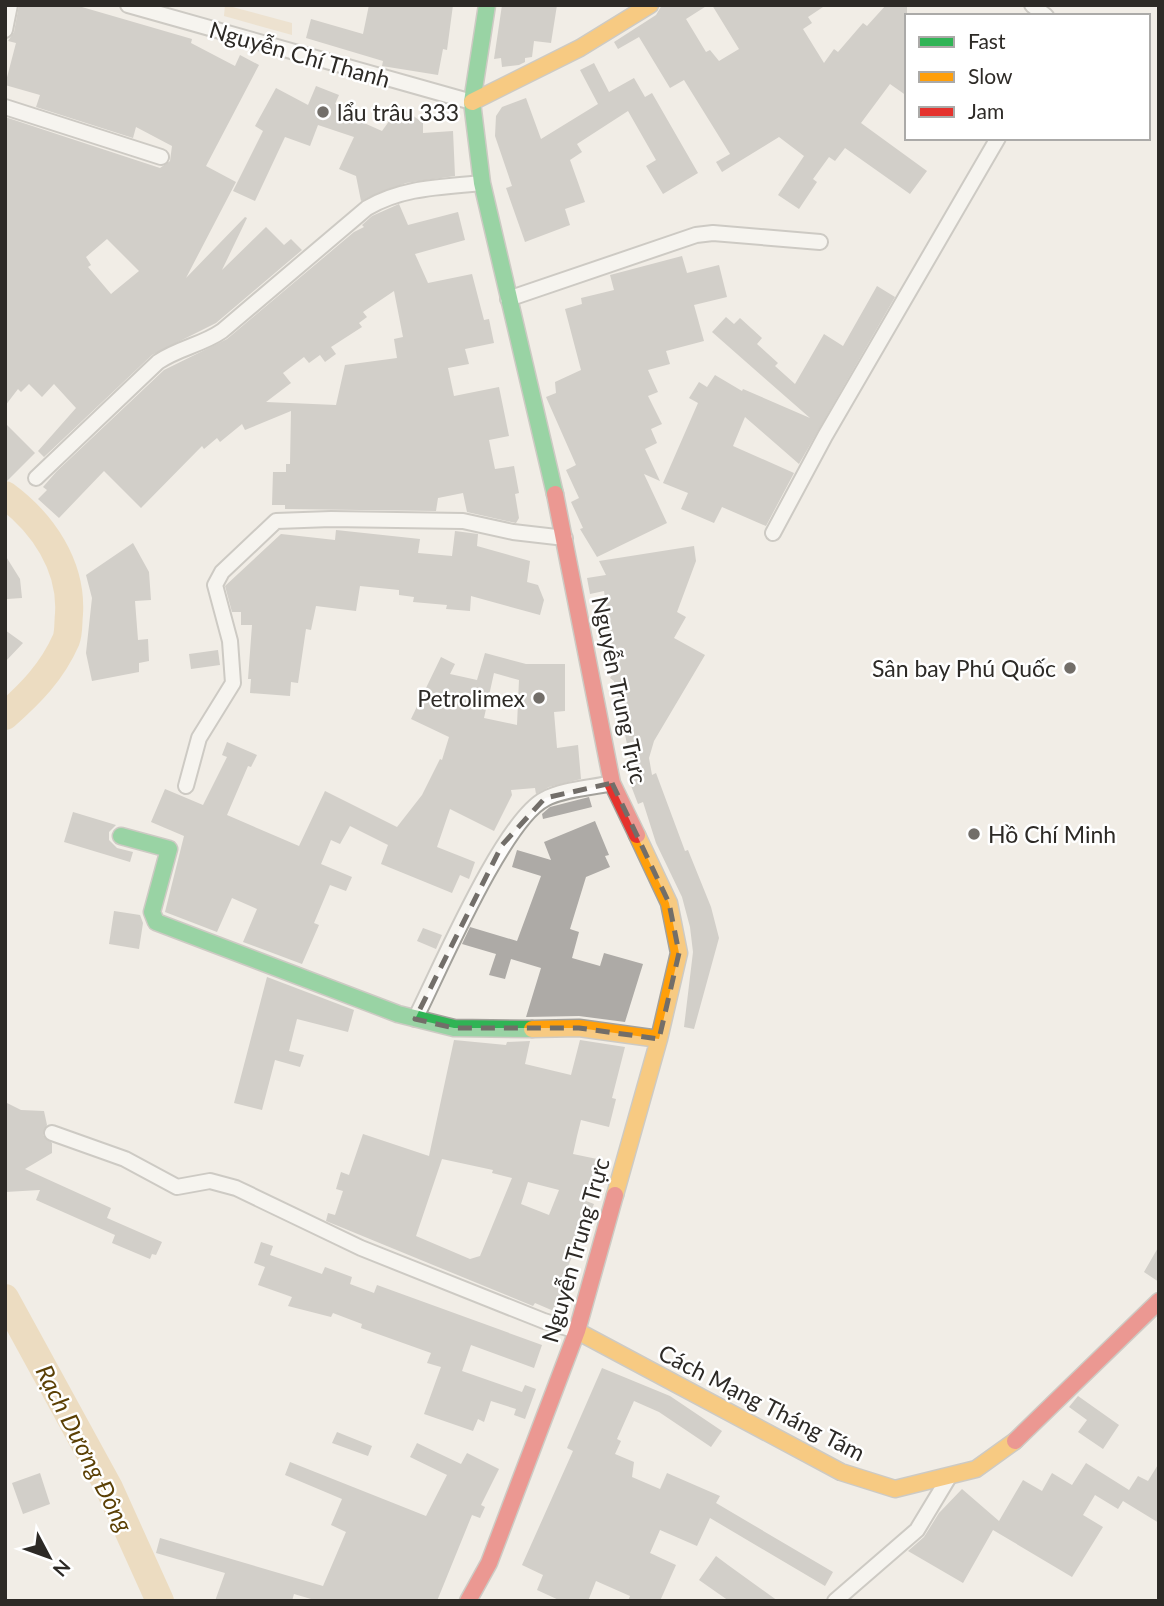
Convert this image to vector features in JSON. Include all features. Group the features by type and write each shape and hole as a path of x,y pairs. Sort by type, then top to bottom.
{"main road":[{"name":"Nguyễn Trung Trực","path":"468,1601 489,1563 577,1331 659,1039 679,953 677,931 669,903 612,783 565,538 482,183 472,103 487,5"},
{"path":"472,103 580,48 650,5"},
{"path":"121,836 169,849 152,912 156,922 415,1019 454,1028 579,1028 659,1039"},
{"name":"Cách Mạng Tháng Tám","path":"577,1331 841,1472 895,1489 976,1469 1016,1441 1159,1301"}],"street":[{"path":"5,30 10,5"},
{"name":"Nguyễn Chí Thanh","path":"128,5 472,103"},
{"path":"5,107 161,157"},
{"path":"774,533 825,436 997,140"},
{"path":"36,478 158,362 179,349 213,338 367,208 385,198 413,190 482,183"},
{"path":"508,299 696,234 820,242"},
{"path":"186,786 200,738 233,683 230,641 215,585 222,572 276,521 463,521 513,532 565,538"},
{"path":"415,1019 502,845 527,813 545,798 612,783"},
{"path":"52,1133 125,1159 177,1187 210,1181 236,1188 360,1248 577,1331"},
{"path":"835,1601 917,1530 949,1477"}],"highlighted area":[{"path":"612,783 669,903 679,953 659,1039 579,1028 454,1028 415,1019 502,845 545,798"}],"shaded area":[{"path":"225,5 292,23 292,35 224,16"}],"building":[{"path":"19,5 75,5 192,39 191,43 235,66 240,55 259,65 206,166 236,182 186,278 245,217 247,218 222,270 266,227 284,245 291,239 302,250 216,323 152,355 44,457 38,451 76,408 54,384 42,397 29,384 21,392 18,389 5,406 5,117 160,168 170,161 172,146 136,127 133,138 36,107 40,95 5,85 16,43 8,41 14,32","holes":["107,239 139,271 111,294 88,267 91,265 86,257"]},
{"path":"369,5 453,5 447,50 443,49 438,75 382,66 383,61 306,38 311,19 363,34"},
{"path":"502,5 557,5 551,43 534,41 532,57 525,58 525,62 519,65 502,67 501,58 494,59"},
{"path":"662,5 708,5 686,19 706,52 710,50 719,61 739,49 712,5 826,5 808,17 812,23 803,29 824,63 834,49 838,52 863,23 867,26 886,5 907,5 905,95 890,84 861,123 927,171 910,194 845,148 835,161 829,157 813,179 817,182 799,209 778,195 804,156 779,137 722,172 716,162 730,154 684,80 670,88 639,37 618,49 614,42 656,15"},
{"path":"594,63 609,92 634,78 645,97 652,93 698,173 663,194 646,166 656,160 628,111 577,144 582,152 570,160 585,202 565,209 570,225 525,242 506,188 512,186 495,136 496,116 502,107 526,98 541,139 598,104 580,70"},
{"path":"316,86 339,95 335,104 358,113 355,119 382,131 400,106 423,123 423,133 453,131 455,176 406,183 361,201 356,176 339,169 354,137 318,125 310,146 285,137 255,201 233,191 263,131 255,126 276,88 308,105"},
{"path":"399,204 408,225 458,212 465,240 415,254 428,283 472,274 484,320 489,319 494,343 465,349 469,364 448,368 454,396 499,387 509,436 489,440 495,469 514,466 519,493 515,494 519,518 516,523 467,512 463,493 438,498 436,511 285,509 285,505 272,505 273,472 286,472 286,464 290,464 291,411 245,430 242,424 220,442 217,438 204,449 202,446 141,508 104,471 59,518 38,499 47,490 43,487 57,471 164,370 227,339 354,232 364,227 362,225 372,216","holes":["394,291 403,337 394,339 397,358 345,365 336,405 266,402 291,383 283,373 304,357 309,363 320,355 325,362 336,354 331,347 362,327 359,323 367,317 363,312"]},
{"path":"682,256 687,273 719,265 727,297 694,305 704,341 666,351 670,364 648,370 658,392 648,396 662,424 651,429 657,443 645,449 660,481 644,474 667,523 597,557 580,529 583,528 571,502 579,498 566,470 576,465 546,397 556,393 555,382 581,370 565,309 582,304 581,298 614,290 610,275"},
{"path":"877,286 895,297 799,464 745,417 733,446 794,473 766,526 722,507 714,523 681,509 688,493 663,483 698,403 689,398 699,382 707,387 715,375 742,391 743,389 810,418 712,332 726,317 734,324 740,318 762,338 757,344 778,363 775,366 795,384 824,334 843,346"},
{"path":"5,423 35,453 5,483"},
{"path":"336,530 420,539 418,553 452,556 455,531 478,534 477,546 530,561 527,582 538,585 544,600 540,615 471,596 470,611 446,609 447,605 413,602 414,597 399,595 399,590 360,586 356,611 316,606 311,630 306,629 298,683 291,682 290,696 250,693 251,679 248,679 252,625 241,625 241,612 232,612 225,586 281,534 335,540"},
{"path":"133,543 149,572 151,600 135,601 138,640 148,639 149,661 139,663 139,672 92,681 86,653 92,598 86,575"},
{"path":"694,546 696,561 677,612 686,617 674,638 705,655 654,741 649,758 652,775 656,773 685,851 688,850 711,907 719,938 694,1029 684,1027 693,952 690,927 682,897 656,843 643,802 638,804 630,783 634,781 629,754 614,681 610,678 621,659 601,648 605,641 597,633 607,611 604,591 590,594 587,578 606,575 599,561"},
{"path":"5,555 20,579 22,598 7,599"},
{"path":"5,630 23,643 5,662"},
{"path":"218,650 220,665 191,669 189,654"},
{"path":"485,653 526,664 565,664 565,711 554,712 557,748 578,745 581,779 549,787 536,794 535,788 511,790 512,795 494,831 450,809 437,847 475,862 469,879 460,875 452,893 381,864 388,845 350,826 340,844 331,840 321,864 352,877 346,891 330,885 314,923 319,925 302,964 243,942 257,909 232,898 217,932 165,912 184,836 151,822 165,789 203,805 227,757 222,755 227,742 257,755 251,767 248,766 227,815 299,846 325,791 397,827 422,795 440,759 442,760 449,737 411,719 441,657 455,664 450,674 477,680","holes":["494,673 519,680 517,725 484,718"]},
{"path":"589,797 592,807 543,819 542,814 550,807"},
{"path":"73,812 116,825 109,832 109,840 117,848 133,852 130,862 64,842"},
{"path":"595,821 609,855 605,856 610,867 586,877 570,929 579,932 572,958 600,966 604,953 643,964 625,1022 579,1016 526,1017 541,968 511,959 505,979 489,975 496,954 462,944 470,927 517,941 541,876 512,867 517,850 551,860 544,842"},
{"path":"114,911 140,915 143,923 139,949 109,944"},
{"path":"423,928 442,935 436,949 417,941"},
{"path":"267,977 354,1010 348,1032 297,1019 289,1051 304,1055 300,1067 275,1060 262,1110 234,1103"},
{"path":"454,1040 506,1045 507,1042 530,1041 525,1064 571,1075 580,1040 625,1047 612,1098 616,1099 609,1127 581,1120 573,1154 597,1159 586,1201 594,1204 559,1288 565,1290 556,1312 535,1303 533,1306 326,1221 328,1213 335,1215 343,1191 336,1189 341,1172 349,1175 363,1134 429,1156","holes":["442,1159 493,1170 492,1173 512,1178 480,1256 470,1259 416,1236","528,1182 559,1190 549,1215 521,1204"]},
{"path":"5,1102 21,1110 44,1111 47,1125 43,1135 52,1143 52,1153 25,1169 111,1208 107,1218 162,1242 156,1255 152,1254 150,1259 112,1243 115,1235 36,1200 40,1190 5,1192"},
{"path":"261,1242 273,1246 270,1255 322,1274 325,1267 352,1277 350,1284 374,1293 377,1285 542,1345 534,1368 471,1345 462,1371 522,1392 525,1385 536,1389 525,1419 514,1415 516,1409 491,1401 484,1422 478,1419 473,1431 424,1414 441,1367 427,1363 431,1353 361,1328 362,1324 333,1313 331,1317 288,1306 292,1297 258,1285 265,1267 254,1263"},
{"path":"1159,1246 1159,1282 1144,1272"},
{"path":"602,1368 670,1396 722,1431 711,1447 659,1412 634,1401 617,1439 621,1441 615,1454 634,1462 632,1477 660,1489 667,1473 720,1496 716,1503 833,1572 825,1586 710,1518 697,1546 660,1530 650,1553 676,1565 660,1601 628,1601 630,1596 596,1581 588,1601 561,1601 537,1590 543,1575 522,1565 573,1451 567,1448"},
{"path":"1078,1396 1119,1425 1103,1449 1078,1432 1087,1420 1069,1407"},
{"path":"337,1432 372,1446 368,1456 332,1443"},
{"path":"417,1443 461,1464 467,1453 499,1469 481,1505 485,1507 480,1518 472,1515 437,1601 318,1601 294,1594 292,1601 215,1601 225,1573 156,1553 160,1538 323,1586 346,1532 331,1525 342,1499 285,1475 290,1462 426,1516 447,1475 410,1457"},
{"path":"1086,1463 1129,1490 1138,1476 1148,1481 1159,1463 1159,1523 1123,1501 1118,1509 1095,1495 1083,1515 1103,1527 1072,1577 993,1530 963,1583 908,1551 924,1537 939,1513 962,1489 999,1521 1023,1480 1042,1491 1052,1473 1072,1485"},
{"path":"40,1473 50,1504 23,1514 12,1483"},
{"path":"716,1556 778,1601 729,1601 699,1580"}],"waterway":[{"name":"Rạch Dương Đông","path":"5,495 43,532 60,563 69,596 67,637 60,652 32,691 5,716"},
{"name":"Rạch Dương Đông","path":"5,1298 109,1488 160,1601"}],"traffic: fast":[{"path":"487,5 472,102 482,183 555,494"},
{"path":"121,836 169,849 152,912 156,922 398,1014 454,1028 532,1029"}],"traffic: slow":[{"path":"472,102 580,48 650,5"},
{"path":"615,1195 659,1039 679,953 669,903 637,835"},
{"path":"532,1029 579,1028 659,1039"},
{"path":"577,1331 841,1472 895,1489 976,1469 1015,1441"}],"traffic: jam":[{"path":"555,494 612,783 637,835"},
{"path":"468,1601 489,1563 577,1331 615,1195"},
{"path":"1015,1441 1159,1301"}],"place":[{"name":"lẩu trâu 333","path":"323,112"},
{"name":"Sân bay Phú Quốc","path":"1070,668"},
{"name":"Petrolimex","path":"539,698"},
{"name":"Hồ Chí Minh","path":"974,834"}]}
